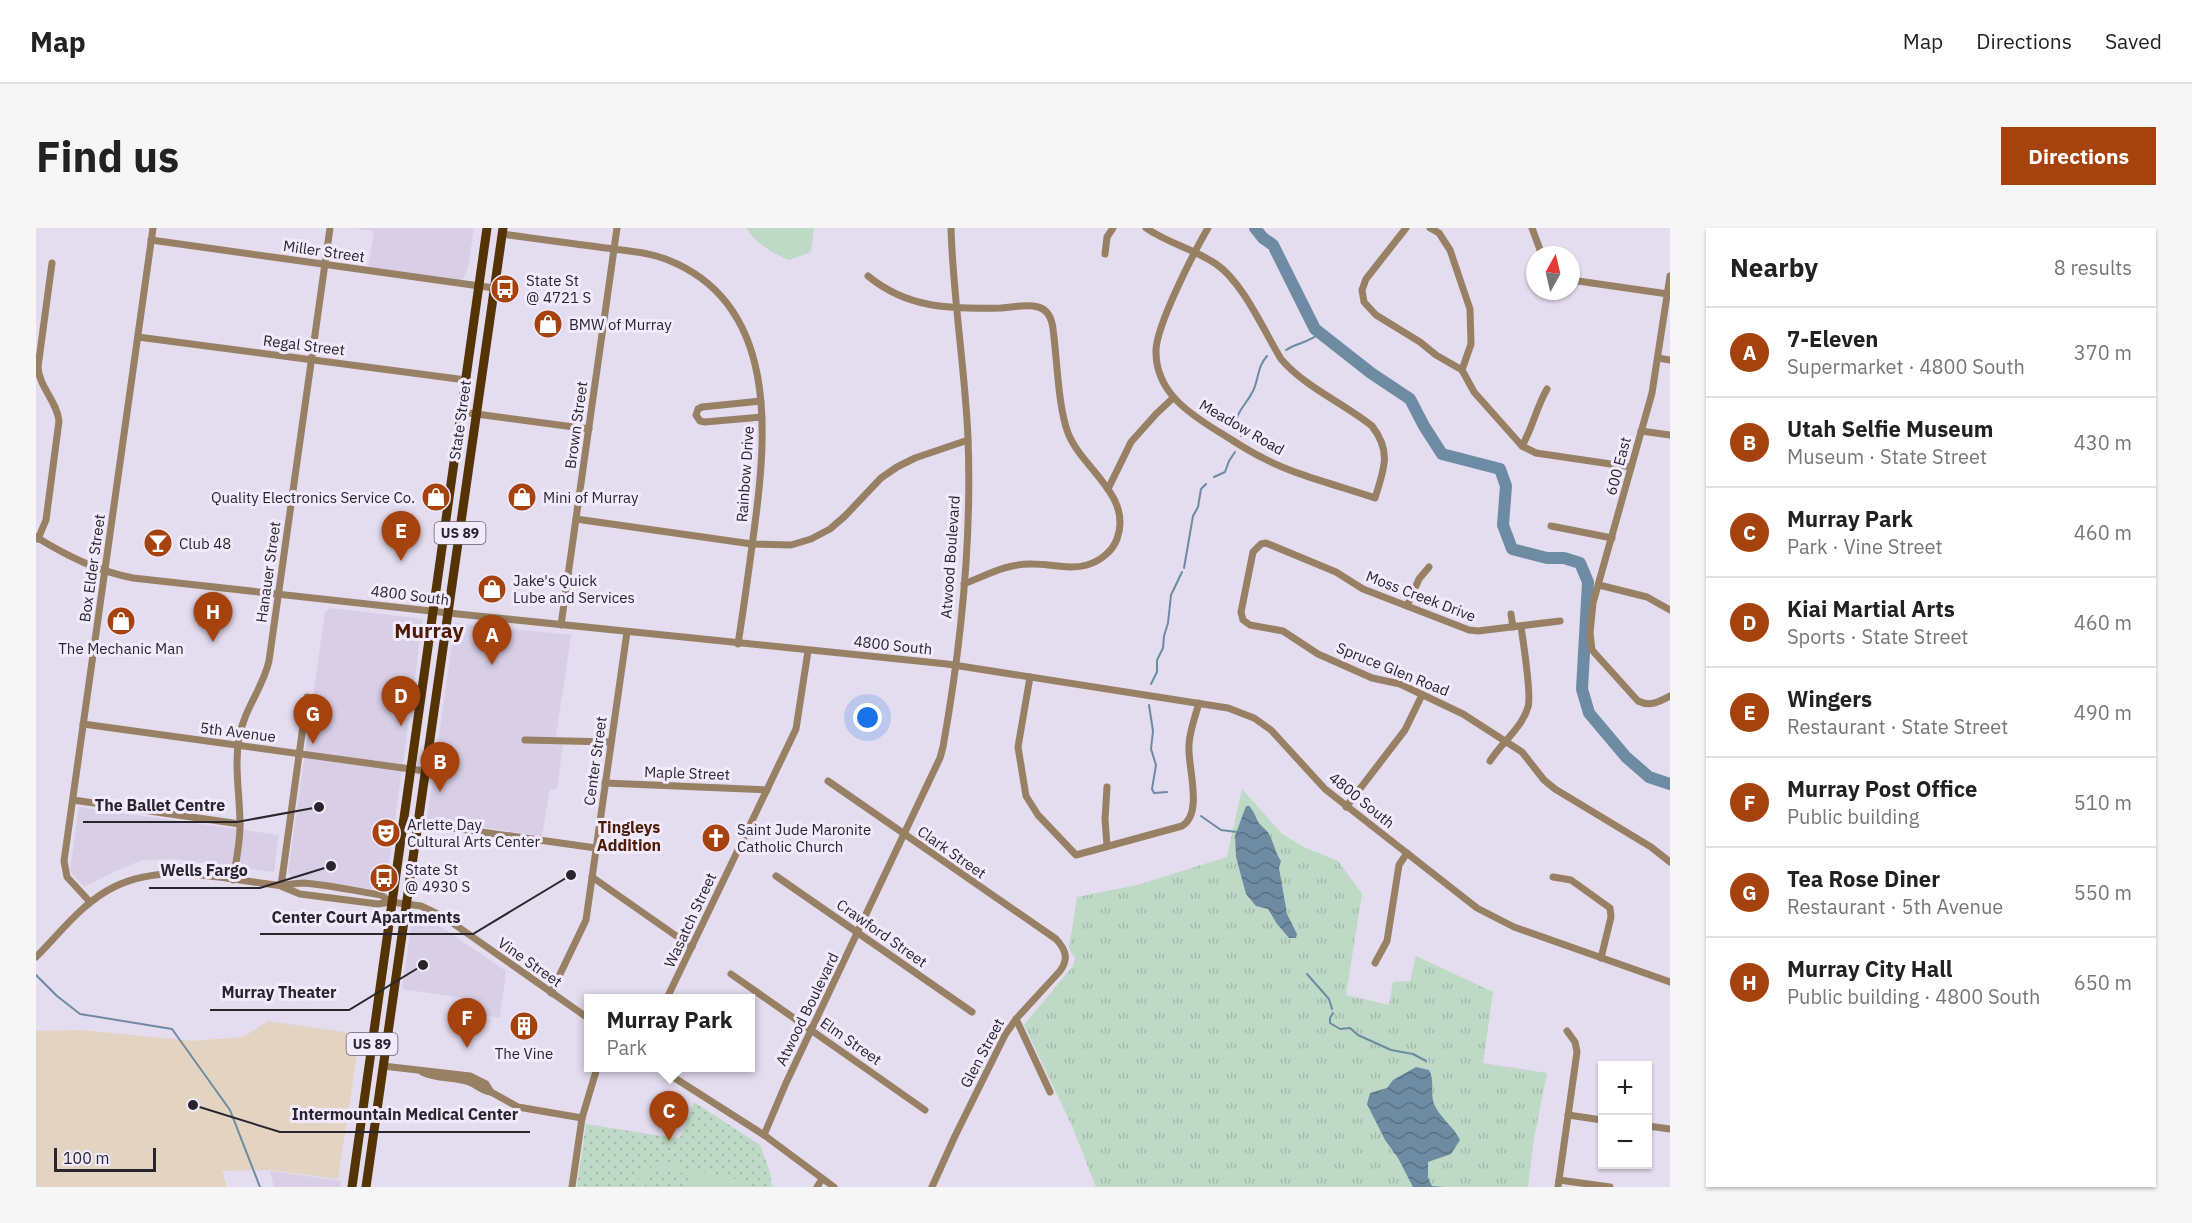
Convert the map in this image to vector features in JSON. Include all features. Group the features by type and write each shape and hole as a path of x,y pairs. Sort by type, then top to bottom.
{"main road":[{"name":"State Street","path":"352,1187 487,228"},
{"name":"State Street","path":"366,1187 502,231"}],"street":[{"name":"Box Elder Street","path":"90,902 67,877 64,867 153,228"},
{"name":"Hanauer Street","path":"233,880 240,824 236,773 238,746 245,714 262,684 268,667 330,228"},
{"name":"Brown Street","path":"561,625 617,228"},
{"name":"Atwood Boulevard","path":"764,1135 786,1083 940,758 946,731 964,584 968,516 965,375 951,228"},
{"path":"1105,254 1107,237 1113,228"},
{"path":"1146,228 1155,235 1195,252"},
{"name":"Meadow Road","path":"1195,252 1215,263 1234,281 1288,367 1311,386 1366,421 1378,434 1383,444 1385,461 1375,498 1262,458 1196,418 1173,398 1158,370 1157,341 1195,252 1208,228"},
{"path":"1406,228 1366,279 1362,290 1364,302 1377,315 1462,370 1474,392 1522,446 1536,453 1631,467"},
{"path":"1430,228 1439,233 1450,250 1470,309 1471,344 1462,370"},
{"path":"1533,228 1539,246"},
{"name":"Rainbow Drive","path":"502,231 648,254 674,263 701,278 718,293 732,311 748,342 756,370 762,417 762,468 738,644"},
{"name":"Miller Street","path":"151,240 494,288"},
{"path":"37,538 46,520 59,421 56,408 40,380 38,367 52,263"},
{"path":"868,276 909,301 957,308 1032,306 1040,307 1049,315 1053,329 1067,432 1082,458 1108,489 1117,504 1120,524 1115,543 1103,557 1088,565 1079,567 1019,565 1002,568 964,584"},
{"name":"600 East","path":"1670,276 1652,393 1593,603 1590,633 1592,650 1638,701 1656,704 1670,696"},
{"path":"1580,281 1668,294"},
{"name":"Regal Street","path":"138,337 466,380"},
{"path":"1658,358 1670,360"},
{"path":"1522,446 1533,426 1546,389"},
{"path":"1108,489 1131,442 1173,398"},
{"path":"761,401 702,406 698,409 696,416 700,421 705,422 762,417"},
{"path":"461,412 589,429"},
{"path":"1641,431 1670,435"},
{"path":"576,519 752,544 790,545 821,535 838,523 875,484 897,467 915,458 968,440"},
{"path":"1551,526 1612,538"},
{"name":"4800 South","path":"37,538 78,561 105,572 136,579 955,666 1237,710 1263,724 1346,807 1477,908 1498,920 1670,982"},
{"name":"Moss Creek Drive","path":"1244,620 1241,610 1253,552 1258,545 1264,543 1272,544 1335,572 1363,589 1472,631 1560,621"},
{"path":"1407,606 1419,579 1429,567"},
{"path":"1599,585 1647,597 1670,610"},
{"path":"1490,761 1513,734 1529,705 1517,627 1511,615"},
{"name":"Spruce Glen Road","path":"1244,620 1250,625 1280,630 1318,654 1372,678 1400,684 1462,714 1526,755 1550,785 1651,847 1670,862"},
{"name":"Center Street","path":"551,993 584,924 627,632"},
{"name":"Wasatch Street","path":"670,994 798,722 808,651"},
{"path":"1030,677 1018,747 1026,796 1038,815 1076,855 1187,823 1191,817 1193,789 1189,745 1191,726 1199,703"},
{"path":"1346,807 1405,730 1422,695"},
{"path":"281,886 307,696"},
{"name":"5th Avenue","path":"83,724 425,771"},
{"path":"525,740 611,742"},
{"name":"Clark Street","path":"828,781 1061,944"},
{"name":"Maple Street","path":"605,783 767,790"},
{"path":"1107,787 1105,819 1107,846"},
{"path":"72,800 240,824"},
{"path":"418,823 596,848"},
{"path":"1375,963 1387,941 1399,865 1407,853"},
{"name":"Vine Street","path":"36,957 90,902 112,887 140,877 185,874 281,886 300,894 378,904 391,902 427,908 444,917 584,1015"},
{"name":"Crawford Street","path":"776,876 972,1012"},
{"path":"592,877 692,947"},
{"path":"1552,877 1571,880 1609,906 1611,917 1601,958"},
{"name":"Glen Street","path":"932,1187 998,1047 1016,1018 1063,967 1066,954 1061,944"},
{"name":"Elm Street","path":"731,974 925,1110"},
{"path":"1016,1018 1050,1092"},
{"path":"1567,1032 1576,1048 1558,1183 1610,1187"},
{"path":"383,1066 468,1082 519,1107 582,1118"},
{"path":"572,1187 582,1118 596,1072"},
{"path":"665,1072 764,1135 834,1187"},
{"path":"1568,1115 1598,1119"},
{"path":"1652,1127 1670,1129"},
{"path":"817,1187 822,1179"}],"shaded area":[{"path":"353,228 474,228 468,268 462,280 368,268 374,231"},
{"path":"330,608 423,619 386,885 378,890 293,878 288,872 325,612"},
{"path":"455,623 571,635 555,743 563,744 557,789 550,789 542,836 427,819"},
{"path":"79,807 279,835 274,872 174,859 142,860 84,887 70,871"},
{"path":"418,916 431,920 506,971 500,1018 469,1012 470,999 402,989 412,920"},
{"path":"268,1021 360,1034 338,1179 271,1170 222,1171 227,1187 36,1187 36,1031 81,1030 194,1041 243,1037"},
{"path":"270,1171 341,1181 340,1187 274,1187"}],"green space":[{"path":"746,228 814,228 811,252 789,260 765,247"},
{"path":"1242,789 1282,834 1304,847 1338,861 1362,894 1346,995 1389,1005 1393,982 1410,981 1416,956 1493,992 1483,1063 1547,1073 1534,1138 1528,1187 1096,1187 1072,1126 1024,1025 1073,966 1075,958 1069,948 1077,897 1137,885 1227,857"},
{"path":"694,1102 760,1145 770,1173 772,1187 577,1187 586,1124 680,1138"},
{"path":"647,1162 671,1163 749,1182 749,1187 690,1187 688,1174 653,1169 650,1166 645,1169 647,1174 645,1187 637,1187 642,1165"}],"water":[{"path":"1246,806 1249,806 1269,834 1281,861 1279,868 1287,914 1297,934 1296,938 1289,938 1268,909 1256,906 1246,894 1236,857 1235,836"},
{"path":"1416,1067 1429,1070 1432,1078 1434,1104 1460,1140 1451,1154 1428,1162 1428,1178 1432,1186 1444,1187 1413,1187 1367,1104 1370,1093 1387,1088 1393,1080"}],"waterway":[{"path":"1255,228 1273,245 1315,329 1371,373 1410,399 1442,454 1500,469 1506,486 1503,525 1512,549 1580,563 1588,582 1582,689 1589,713 1626,757 1649,777 1670,784"},
{"path":"1286,350 1320,333"},
{"path":"1241,436 1241,431 1234,425 1238,414 1255,387 1261,364 1267,356"},
{"path":"1214,477 1225,472 1235,452"},
{"path":"1184,568 1193,516 1198,507 1201,489 1206,484"},
{"path":"1151,684 1157,672 1157,660 1163,648 1171,595 1182,572"},
{"path":"1149,705 1153,731 1151,749 1156,765 1152,789 1154,793 1167,792"},
{"path":"1201,816 1221,830 1237,832"},
{"path":"1307,974 1329,999 1332,1009"},
{"path":"36,975 80,1014 172,1029 230,1110 260,1187"},
{"path":"1333,1013 1330,1023 1340,1029 1350,1028 1358,1035 1391,1050 1413,1054 1426,1061"}],"place":[{"name":"State St @ 4721 S","path":"505,289"},
{"name":"BMW of Murray","path":"548,324"},
{"name":"Quality Electronics Service Co.","path":"436,497"},
{"name":"Mini of Murray","path":"522,497"},
{"name":"Club 48","path":"158,543"},
{"name":"Wingers","path":"401,561"},
{"name":"Jake's Quick Lube and Services","path":"492,589"},
{"name":"The Mechanic Man","path":"121,621"},
{"name":"Murray City Hall","path":"213,642"},
{"name":"7-Eleven","path":"492,665"},
{"name":"Kiai Martial Arts","path":"401,726"},
{"name":"Tea Rose Diner","path":"313,744"},
{"name":"Utah Selfie Museum","path":"440,792"},
{"name":"The Ballet Centre","path":"319,807"},
{"name":"Arlette Day Cultural Arts Center","path":"386,833"},
{"name":"Saint Jude Maronite Catholic Church","path":"716,838"},
{"name":"Wells Fargo","path":"331,866"},
{"name":"Center Court Apartments","path":"571,875"},
{"name":"State St @ 4930 S","path":"384,878"},
{"name":"Murray Theater","path":"423,965"},
{"name":"The Vine","path":"524,1026"},
{"name":"Murray Post Office","path":"467,1048"},
{"name":"Intermountain Medical Center","path":"193,1105"},
{"name":"Murray Park","path":"669,1141"}],"district":[{"name":"Murray","path":"429,630"},
{"name":"Tingleys Addition","path":"629,836"}]}
